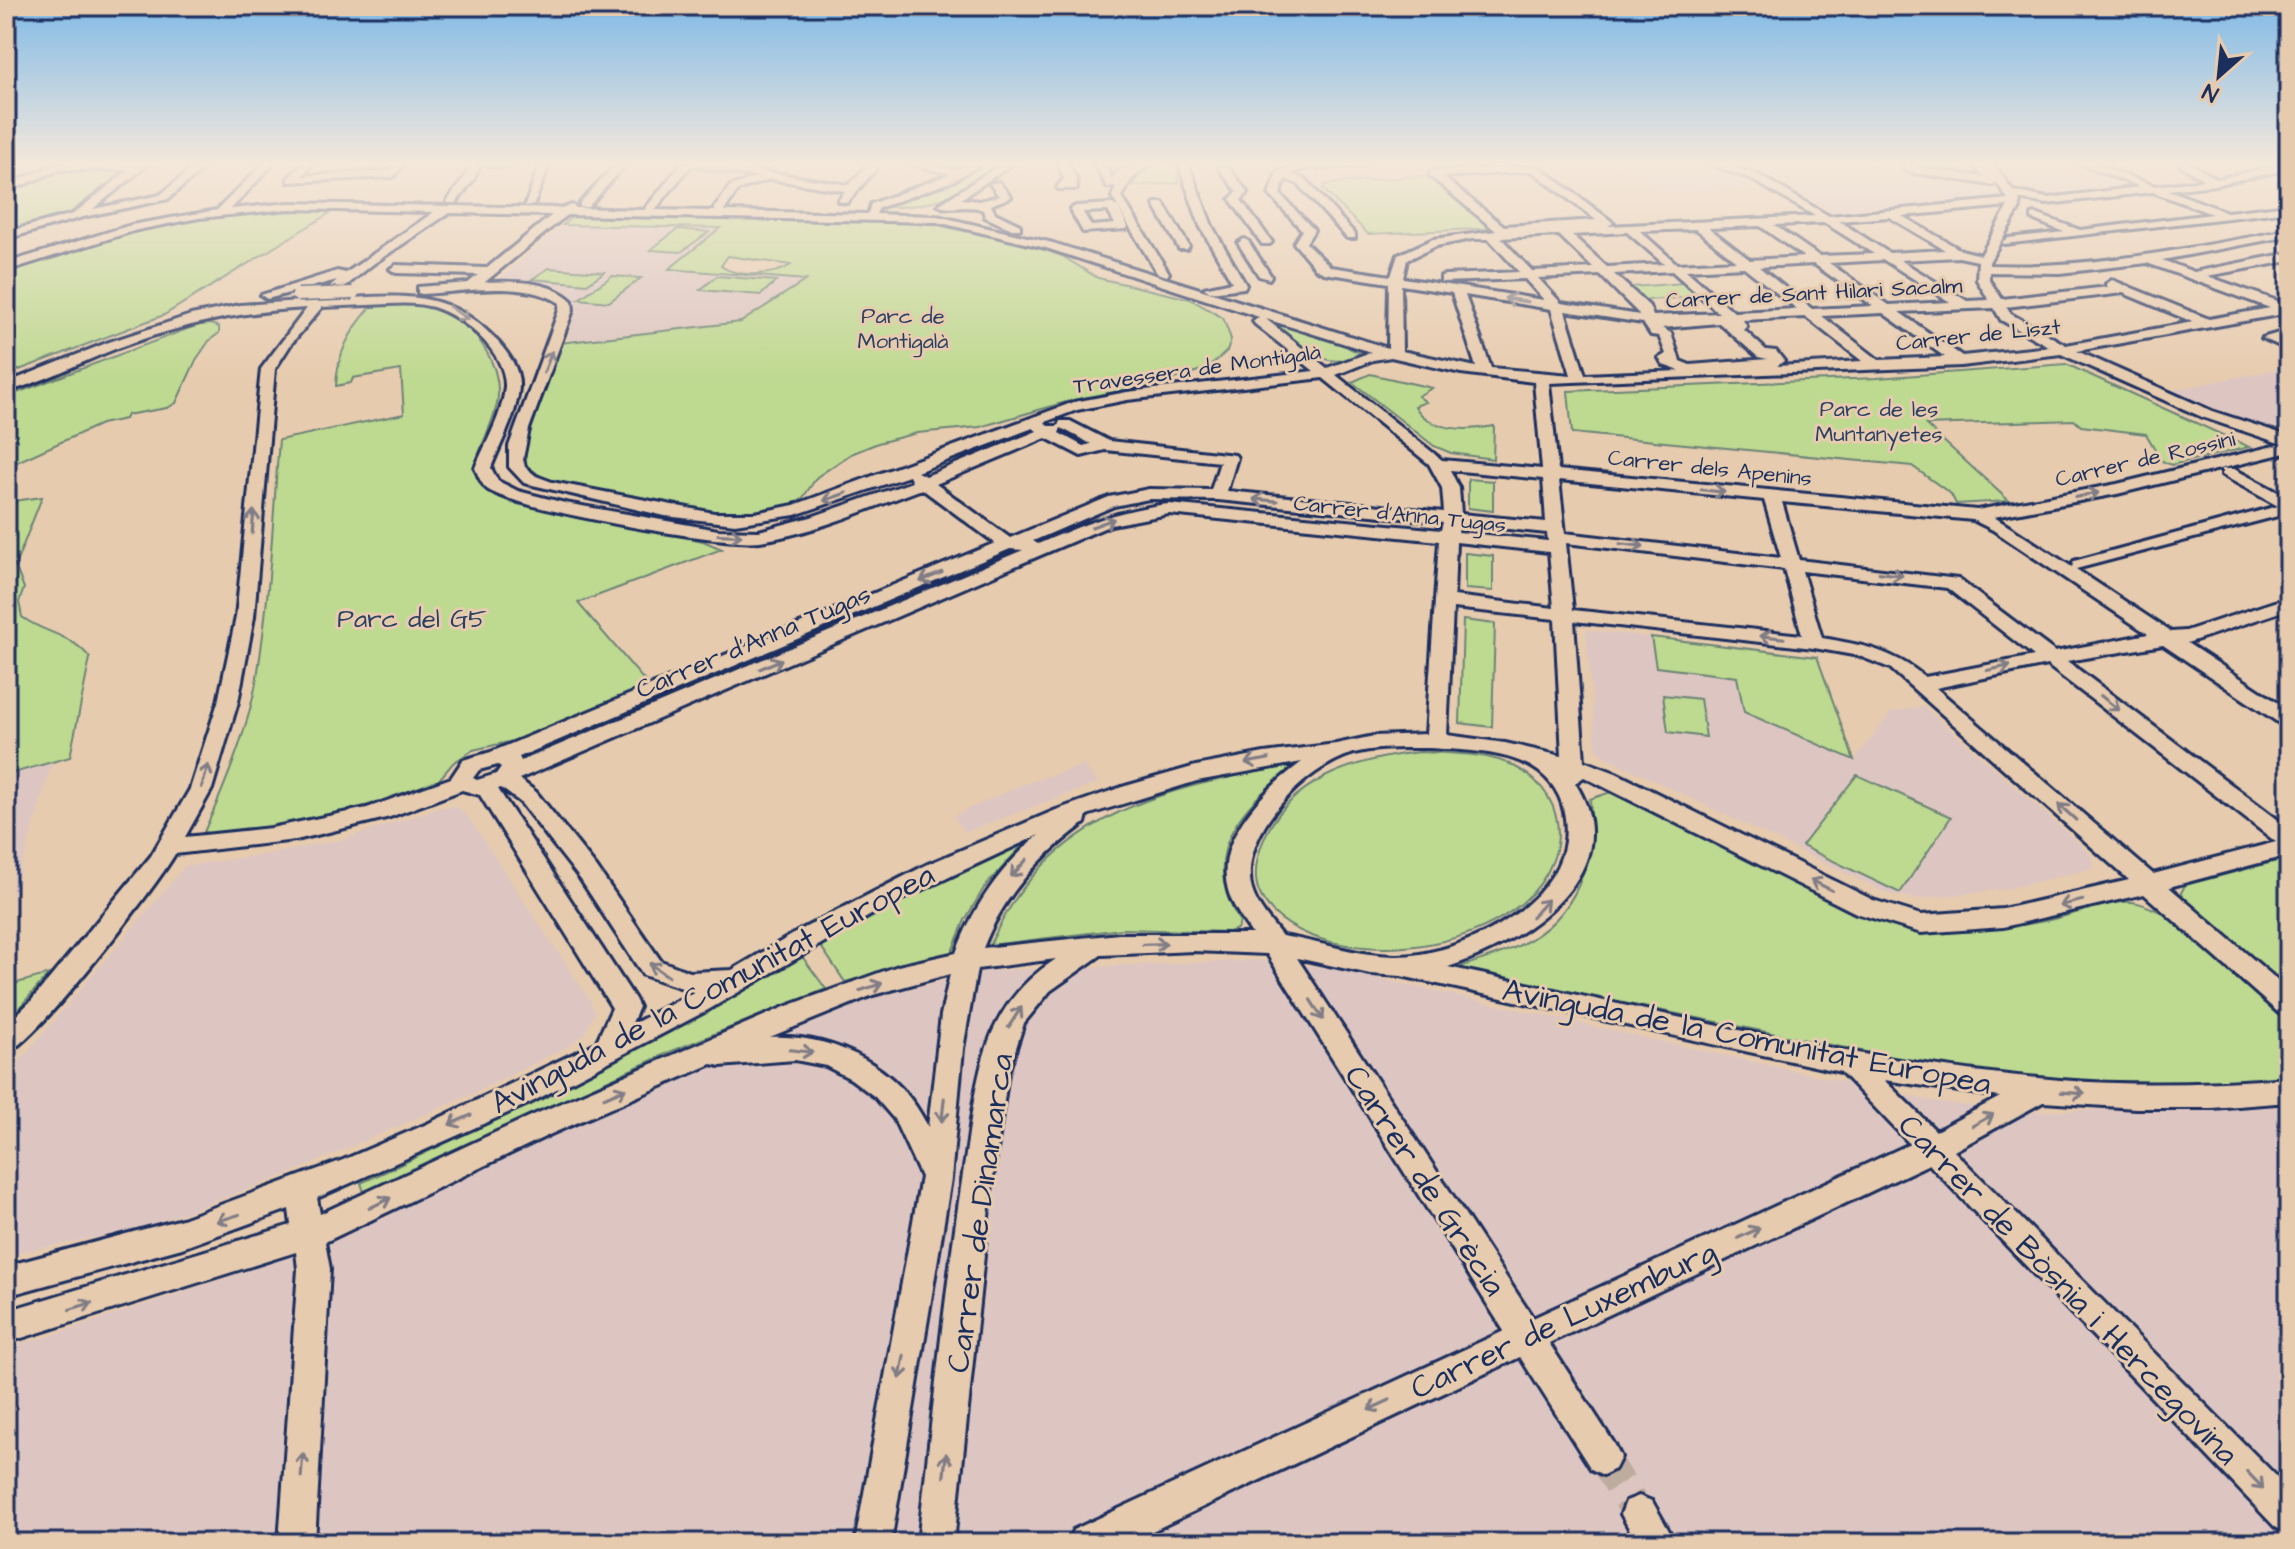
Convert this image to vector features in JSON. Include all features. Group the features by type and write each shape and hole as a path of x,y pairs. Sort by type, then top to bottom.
{"street":[{"path":"6,260 89,235"},
{"path":"6,267 108,235"},
{"path":"6,1042 40,1009 170,846 201,789 228,702 245,617 268,369 283,342 332,287 408,235"},
{"path":"469,289 534,235"},
{"path":"1006,235 1245,304"},
{"path":"1038,235 1210,288 1245,304 1438,464 1451,482 1454,518 1448,537 1436,740"},
{"path":"1140,235 1163,273"},
{"path":"1177,235 1183,246"},
{"path":"1212,235 1217,253 1240,285 1245,304"},
{"path":"1261,235 1266,242"},
{"path":"1305,235 1300,243 1320,266 1396,281 1959,253"},
{"path":"1395,354 1392,290 1402,258 1411,251 1474,235"},
{"path":"1499,235 1557,306 1581,380"},
{"path":"1566,235 1644,309 1669,374"},
{"path":"1637,235 1791,368"},
{"path":"1711,235 1877,366"},
{"path":"1781,235 1961,362"},
{"path":"1854,235 1963,305 2021,328 2220,425 2287,447"},
{"path":"1928,235 1984,264 2016,271 2148,259 2277,235"},
{"path":"2003,235 1984,264 1983,280 1996,304 2021,328"},
{"path":"2002,239 2061,235"},
{"path":"2085,235 2288,310"},
{"path":"2002,239 2209,324"},
{"path":"1244,243 1265,276"},
{"path":"1095,260 1129,263 1152,256"},
{"path":"2194,275 2289,257"},
{"path":"258,297 312,285 368,261"},
{"path":"396,269 489,272"},
{"name":"Carrer de Sant Hilari Sacalm","path":"1396,281 1648,320 1996,304 2124,289"},
{"path":"1210,288 1240,285"},
{"name":"Travessera de Montigalà","path":"6,377 176,314 258,297 536,288 558,294 566,301 566,310 520,435 515,460 519,470 540,483 671,511 755,518 782,513 1089,416 1147,402 1248,392 1381,362 1395,354"},
{"path":"1461,290 1485,373"},
{"name":"Travessera de Montigalà","path":"6,388 194,319 252,307 418,300 443,304 460,313 506,359 512,379 510,396 483,468 491,484 512,495 565,508 718,535 759,536 817,521 924,483 1127,396 1330,375"},
{"name":"Carrer de Liszt","path":"1245,304 1395,354 1485,373 1581,380 1961,362 2060,349 2288,310"},
{"path":"1721,319 1735,323 1740,327 1732,327 1763,354 1771,354 1777,361 1689,369 1672,365 1666,358 1675,359 1664,333 1656,332 1655,325 1721,319"},
{"path":"2289,334 2269,338 2289,348"},
{"path":"1399,967 1474,948 1529,920 1556,891 1571,863 1576,829 1564,615 1541,379"},
{"path":"1057,425 1081,451 1105,445"},
{"path":"1057,425 1105,445 1229,458 1218,495"},
{"name":"Carrer de Rossini","path":"2011,510 2117,489 2287,447"},
{"name":"Carrer dels Apenins","path":"1438,464 1977,515 2011,510"},
{"path":"909,472 1015,549"},
{"path":"2228,472 2289,507"},
{"name":"Carrer d'Anna Tugas","path":"170,846 222,844 355,819 492,776 1015,549 1109,502 1149,494 1218,495 1454,518 1555,537"},
{"path":"1772,497 1814,642"},
{"path":"2080,565 2289,507"},
{"name":"Carrer d'Anna Tugas","path":"1015,549 1134,513 1169,509 1448,537 1555,537"},
{"path":"2011,510 2010,515 2016,523 2289,703"},
{"name":"Carrer dels Apenins","path":"1977,515 1999,526 2289,720"},
{"name":"Travessera de Montigalà","path":"679,529 718,517"},
{"path":"1555,537 1952,583 2289,840"},
{"path":"1444,601 1814,642 1864,651 1897,664 2289,1006"},
{"path":"1923,684 2050,657 2165,637 2188,637 2289,603"},
{"name":"Avinguda de la Comunitat Europea","path":"6,1281 96,1259 242,1214 301,1190 553,1079 940,868 1005,837 1101,801 1235,765 1384,742 1436,740 1527,756"},
{"name":"Carrer de Grècia","path":"1335,751 1274,798 1256,820 1243,843 1237,871 1238,886 1251,913 1274,944 1603,1457"},
{"path":"1527,756 1573,765 1616,782 1865,907 1907,922 1939,924 2003,918 2075,903 2289,847"},
{"path":"1527,756 1545,765 1563,783 1575,811"},
{"path":"492,776 528,797 589,874 652,968 675,980 689,982 734,979"},
{"path":"492,776 626,1007 606,1051"},
{"name":"Carrer de Dinamarca","path":"873,1543 936,1177 944,1093 966,961 981,921 1004,885 1050,838 1101,801"},
{"name":"Avinguda de la Comunitat Europea","path":"6,1327 308,1234 354,1216 521,1134 785,1017 869,987 966,961 1120,945 1274,944 1399,967 1850,1063 2038,1091 2137,1096 2289,1090"},
{"name":"Carrer de Dinamarca","path":"936,1543 973,1204 999,1054 1007,1028 1025,1002 1051,974 1092,952 1120,945"},
{"name":"Carrer de Dinamarca","path":"695,1059 776,1048 808,1050 846,1063 882,1083 903,1109 936,1177"},
{"name":"Carrer de Bòsnia i Hercegovina","path":"1850,1063 2289,1515"},
{"name":"Carrer de Luxemburg","path":"1086,1543 1932,1148 2038,1091"},
{"path":"297,1543 314,1269 301,1190"}],"shaded area":[{"path":"551,235 714,235 670,269 807,280 742,322 568,342 576,303 568,291 543,284 495,283"},
{"path":"2289,367 2289,432 2246,420 2168,391"},
{"path":"1586,630 1651,637 1657,667 1737,677 1854,760 1891,712 1923,706 2090,853 2094,868 2007,889 1918,899 1888,894 1602,755 1596,748"},
{"path":"52,763 6,919 6,775"},
{"path":"1084,765 1098,783 965,832 953,816 1021,785"},
{"path":"442,807 457,807 467,815 590,1000 595,1012 585,1034 571,1045 475,1093 291,1173 141,1229 6,1255 6,1077 185,866 344,839"},
{"path":"1254,960 1331,968 1936,1102 2025,1112 2289,1102 2289,1543 6,1543 6,1346 47,1337 257,1267 366,1222 670,1080 879,996 985,971"}],"green space":[{"path":"126,235 294,235 164,315 6,375 6,272"},
{"path":"670,235 704,235 681,252 650,250"},
{"name":"Parc de Montigalà","path":"711,235 985,235 1062,256 1098,278 1190,299 1223,318 1231,339 1227,351 1204,369 1169,381 1073,400 980,427 917,433 878,443 851,454 817,477 800,502 765,511 712,512 543,478 525,464 526,445 560,343 741,322 806,280 669,269","holes":["728,256 791,265 756,274 736,272 721,266"]},
{"path":"549,268 604,272 587,284 532,279"},
{"path":"612,276 641,278 609,302 579,299"},
{"path":"717,276 776,281 761,295 700,290"},
{"path":"1684,283 1700,297 1645,300 1631,287"},
{"name":"Parc del G5","path":"416,303 441,309 476,336 491,361 496,375 497,404 474,469 484,489 512,503 703,541 722,549 578,603 649,686 513,741 473,750 453,763 438,781 416,792 302,823 217,835 204,832 237,753 258,671 266,613 279,440 404,414 401,370 353,378 351,383 336,386 342,353 357,325 371,307"},
{"path":"1263,318 1350,346 1360,353 1334,361 1321,358"},
{"path":"198,325 219,327 219,333 209,341 196,360 176,403 101,424 6,467 6,397"},
{"name":"Parc de les Muntanyetes","path":"2066,364 2249,447 2171,465 2162,461 2146,434 2081,426 2074,420 1926,425 2009,501 1956,504 1951,494 1912,466 1572,433 1568,391 1877,378"},
{"path":"1370,374 1432,388 1418,396 1426,402 1415,406 1430,421 1462,429 1494,426 1493,459 1451,453 1434,446 1352,382"},
{"path":"1468,479 1493,481 1493,511 1468,508"},
{"path":"42,497 15,566 24,588 19,602 22,617 67,639 90,658 70,757 6,775 6,502"},
{"path":"1465,553 1493,556 1493,591 1465,589"},
{"path":"1463,620 1495,624 1492,727 1460,723"},
{"path":"1651,637 1817,657 1854,760 1744,712 1737,677 1656,667"},
{"path":"1663,695 1700,699 1706,737 1668,732"},
{"path":"1420,752 1487,757 1514,766 1534,780 1548,797 1556,817 1558,839 1553,861 1541,883 1522,903 1480,929 1431,944 1406,947 1380,948 1331,942 1289,925 1272,911 1259,892 1256,868 1262,844 1273,822 1288,803 1326,776 1348,767"},
{"path":"1295,765 1258,798 1231,833 1224,853 1223,874 1228,897 1240,922 1237,929 1229,932 1122,929 990,945 1014,900 1044,864 1078,836 1116,814 1157,797 1201,784"},
{"path":"1857,775 1951,817 1900,893 1802,846"},
{"path":"1614,791 1869,917 1911,929 1974,931 2050,920 2113,903 2134,902 2150,907 2165,914 2289,1025 2289,1078 2172,1085 2072,1082 1940,1067 1455,969 1520,945 1556,919 1579,884 1586,864 1590,843 1590,799"},
{"path":"1026,841 984,888 965,920 951,954 845,982 820,945 927,888"},
{"path":"2289,858 2289,993 2187,904 2181,893 2185,885"},
{"path":"801,955 826,989 672,1051 364,1192 361,1183 584,1074"},
{"path":"49,974 6,1023 6,986"}],"tunnel":[{"path":"1603,1457 1639,1514"}]}
